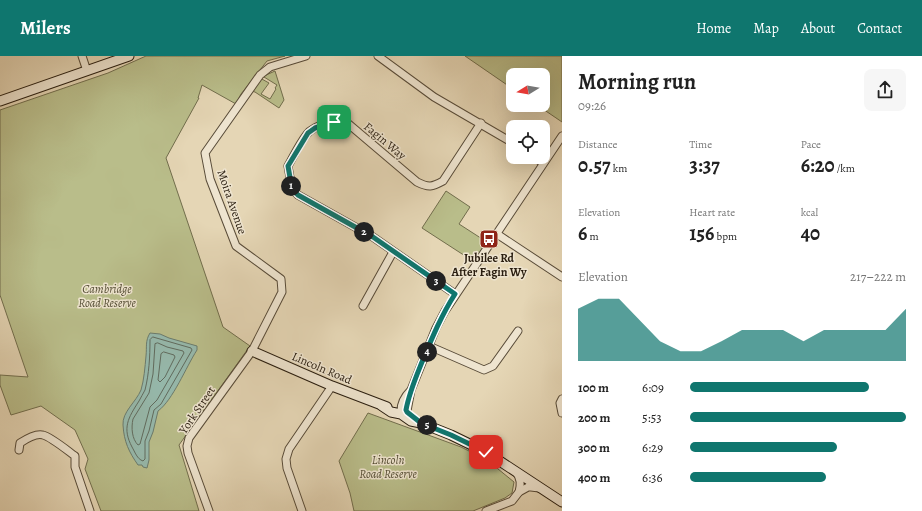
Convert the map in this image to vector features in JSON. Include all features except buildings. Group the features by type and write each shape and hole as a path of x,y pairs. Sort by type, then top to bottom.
{"street":[{"path":"82,56 87,71"},
{"path":"0,101 129,56"},
{"name":"Moira Avenue","path":"252,351 282,292 280,279 236,246 210,179 206,153 260,75 270,67 306,56"},
{"path":"378,56 434,97 506,139"},
{"name":"Fagin Way","path":"455,294 373,237 298,195 292,189 288,166 308,133 315,128 334,122 345,121 417,182 427,187 437,185 443,181 481,123"},
{"path":"550,153 562,136"},
{"path":"403,411 405,396 411,390 445,310 542,164"},
{"path":"497,234 561,274"},
{"path":"363,306 393,252"},
{"path":"429,346 484,370 494,366 518,331"},
{"name":"Lincoln Road","path":"252,351 382,406 391,412 403,411 407,419 451,435 486,452 514,470 525,485 543,490 562,502"},
{"name":"York Street","path":"209,511 188,453 187,446 189,438 252,351"},
{"path":"302,511 287,468 286,459 289,449 332,386"},
{"path":"562,399 560,403 562,413"},
{"path":"19,450 20,443 23,441 42,435 75,456 75,467 90,511"},
{"path":"486,511 512,501 525,485"}],"green space":[{"name":"Cambridge Road Reserve","path":"146,56 285,56 267,61 241,94 236,104 202,85 199,98 166,158 223,327 250,346 179,445 199,511 101,511 85,469 88,459 75,430 41,406 11,415 0,385 0,375 28,377 0,295 0,110 108,73"},
{"path":"465,56 562,56 562,122 547,112 550,112 550,68 506,68 506,84"},
{"path":"275,71 284,100 279,108 255,92 251,91 260,78 269,83 261,94 270,99 277,85 264,76"},
{"path":"446,191 470,207 459,224 490,244 476,263 422,228"},
{"name":"Lincoln Road Reserve","path":"368,413 461,447 487,460 514,482 512,493 505,498 473,511 354,511 350,493 339,461"}],"water":[{"path":"150,333 160,334 197,346 197,350 169,399 158,411 149,442 149,460 147,468 143,467 142,465 138,465 132,456 126,442 123,420 127,411 141,390 147,341"}],"place":[{"name":"Jubilee Rd After Fagin Wy","path":"489,239"}],"route":[{"path":"334,122 315,128 308,133 288,166 289,181 292,189 298,195 373,237 455,294 436,328 411,390 406,410 421,423 451,435 486,452"}]}
